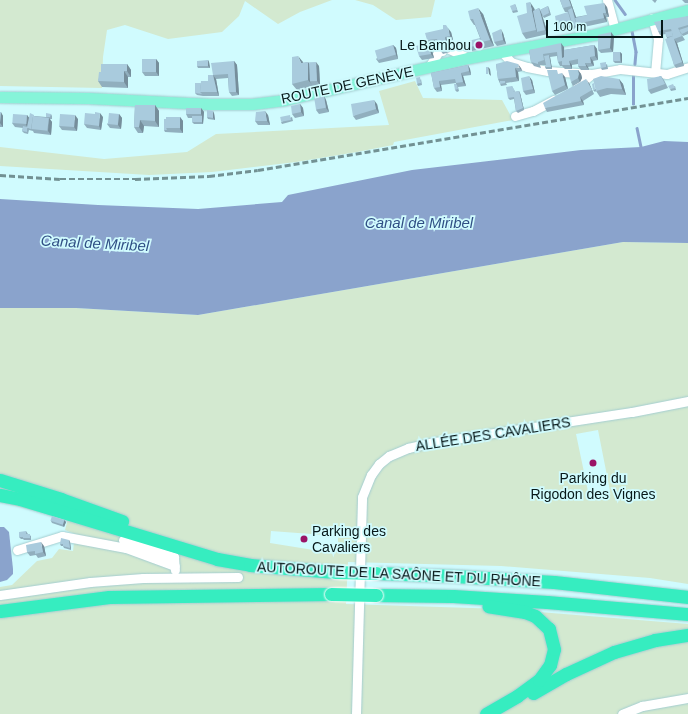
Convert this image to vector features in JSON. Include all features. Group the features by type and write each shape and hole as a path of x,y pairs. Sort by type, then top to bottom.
{"highway":[{"path":"0,480 211,551 277,568"},
{"name":"AUTOROUTE DE LA SAÔNE ET DU RHÔNE","path":"0,495 20,499 217,559 277,568 554,582 688,597"},
{"name":"AUTOROUTE DE LA SAÔNE ET DU RHÔNE","path":"0,610 110,597 331,594 453,596 688,614"},
{"path":"453,596 469,605 525,612 544,623 552,637 554,649 553,657 546,672 539,680 517,696 486,714"},
{"path":"0,616 45,604"},
{"path":"496,714 566,674 614,652 655,640 688,635"}],"main road":[{"name":"ROUTE DE GENÈVE","path":"0,97 88,98 209,104 252,104 284,100 468,58 503,53 615,29 652,18 688,10"}],"street":[{"path":"607,0 615,29"},
{"path":"652,18 658,40 656,72"},
{"path":"428,67 439,51 446,50 468,58"},
{"path":"503,53 511,62 548,71 566,71 592,74 620,69 667,74 688,67"},
{"path":"515,116 546,105 592,74"},
{"name":"ALLÉE DES CAVALIERS","path":"357,711 362,497 371,475 379,464 389,456 408,448 435,442 632,412 688,401"},
{"path":"17,550 62,536 126,548 175,566"},
{"path":"123,540 174,557 176,577"},
{"path":"0,594 90,582 176,577 238,577"},
{"path":"622,714 642,706 688,698"}],"green space":[{"path":"0,0 332,0 300,12 278,24 245,1 239,16 222,32 168,39 125,25 107,30 103,57 102,88 0,86"},
{"path":"355,0 435,0 431,17 396,20 373,5"},
{"path":"415,81 423,98 502,100 513,120 394,142 393,145 357,152 296,162 212,172 149,175 0,166 0,147 104,159 187,152 216,134 389,125 379,91"},
{"path":"623,242 688,243 688,584 650,578 501,566 348,562 346,604 503,609 688,624 688,714 0,714 0,587 12,585 37,561 52,558 59,549 73,551 75,534 65,530 68,519 0,502 0,308 76,308 198,315","holes":["598,430 610,491 589,496 576,434","271,531 338,536 338,546 335,550 326,552 270,543"]}],"water":[{"name":"Canal de Miribel","path":"664,141 688,142 688,243 623,242 198,315 76,308 0,308 0,199 198,209 282,202 288,195 412,170 581,150 641,147"},
{"path":"0,527 4,527 9,532 13,574 7,580 0,582"}],"building":[{"path":"560,0 569,0 571,6 563,8"},
{"path":"530,2 536,30 522,33 517,16 527,13 526,3"},
{"path":"604,3 606,13 603,13 604,18 576,24 575,18 587,15 584,6"},
{"path":"515,4 517,10 512,11 510,6"},
{"path":"548,6 549,13 543,16 540,10"},
{"path":"478,8 490,40 482,42 473,19 470,19 468,11"},
{"path":"539,8 545,30 537,32 533,11"},
{"path":"572,8 577,25 573,26 568,10"},
{"path":"568,12 572,25 557,28 555,16"},
{"path":"688,16 688,25 678,28 682,36 674,39 682,62 674,65 665,39 673,36 671,29 658,31 654,22"},
{"path":"443,25 446,25 448,28 450,36 445,37 447,48 440,50 437,39 427,40 425,33 443,29"},
{"path":"688,27 688,31 682,34 679,30"},
{"path":"501,29 503,40 494,42 492,33"},
{"path":"672,31 673,36 666,37 665,32"},
{"path":"611,32 610,48 598,50 598,35"},
{"path":"480,38 483,44 470,47 468,41"},
{"path":"428,43 431,54 419,56 416,46"},
{"path":"561,43 562,58 564,57 564,50 594,45 595,56 590,57 591,63 585,63 586,66 578,66 578,59 569,61 570,65 562,65 562,61 558,62 557,52 543,54 544,60 538,62 538,64 531,62 529,50"},
{"path":"393,45 396,55 378,60 375,51"},
{"path":"613,52 620,52 620,61 613,61"},
{"path":"549,55 551,67 545,67 544,56"},
{"path":"298,56 301,63 308,62 308,80 292,84 292,57"},
{"path":"142,59 156,59 156,72 142,72"},
{"path":"208,60 208,66 197,66 197,61"},
{"path":"234,61 236,92 229,92 228,74 213,75 211,63"},
{"path":"507,61 518,64 519,67 515,68 516,77 498,79 496,64"},
{"path":"309,62 316,62 317,81 310,81"},
{"path":"606,62 606,67 601,68 600,63"},
{"path":"101,64 127,64 127,71 124,71 124,82 98,81 99,72 101,72"},
{"path":"468,65 469,71 461,73 463,82 456,83 455,79 439,81 440,87 434,88 431,73"},
{"path":"486,67 488,67 488,74 486,74"},
{"path":"547,70 557,70 558,74 562,73 565,85 552,91"},
{"path":"568,70 578,70 578,78 571,82"},
{"path":"208,75 213,75 217,92 200,92 201,81 208,81"},
{"path":"529,76 533,89 523,91 521,78"},
{"path":"601,76 619,79 622,89 607,88 596,91 593,79"},
{"path":"661,76 665,84 648,90 647,79"},
{"path":"420,77 421,83 417,84 416,78"},
{"path":"586,79 592,90 580,97 581,101 545,108 543,103"},
{"path":"500,81 505,81 505,83 500,84"},
{"path":"195,83 201,83 200,92 202,94 195,93"},
{"path":"594,83 595,89 593,90 592,84"},
{"path":"454,84 457,85 458,89 455,90"},
{"path":"673,84 675,88 670,89 668,86"},
{"path":"512,86 515,91 513,92 519,91 523,108 516,111 514,97 508,98 506,87"},
{"path":"324,96 326,108 316,109 314,98"},
{"path":"374,100 376,109 353,116 351,104"},
{"path":"300,104 301,112 292,114 291,106"},
{"path":"135,105 155,105 155,121 140,120 139,127 134,127"},
{"path":"186,108 201,108 201,114 186,114"},
{"path":"207,110 213,111 213,118 207,117"},
{"path":"265,111 267,121 255,121 256,112"},
{"path":"95,112 100,113 99,126 84,124 85,113 95,114"},
{"path":"30,113 34,115 31,129 27,128 27,132 22,131 23,126 27,127"},
{"path":"46,113 51,114 50,117 46,117"},
{"path":"109,113 119,114 118,125 108,124"},
{"path":"13,114 27,115 26,124 12,123"},
{"path":"60,114 75,115 74,127 59,126"},
{"path":"290,115 291,120 281,122 280,117"},
{"path":"33,116 49,118 47,131 31,129"},
{"path":"192,116 202,116 202,122 192,122"},
{"path":"166,117 180,117 180,128 166,128"},
{"path":"164,119 166,119 167,130 164,130"},
{"path":"52,516 64,520 63,525 50,521"},
{"path":"26,531 26,534 30,534 30,538 19,537 19,532"},
{"path":"61,538 69,540 70,548 60,544"},
{"path":"41,542 43,552 35,554 35,551 27,552 26,545"}],"waterway":[{"path":"615,0 625,14"},
{"path":"632,31 636,52 635,64"},
{"path":"633,74 633,104"},
{"path":"637,128 641,147"}],"railway":[{"path":"0,175 60,179 135,179 209,176 258,170 688,98"}],"place":[{"name":"Le Bambou","path":"479,45"},
{"name":"Parking du Rigodon des Vignes","path":"593,463"},
{"name":"Parking des Cavaliers","path":"304,539"}]}
